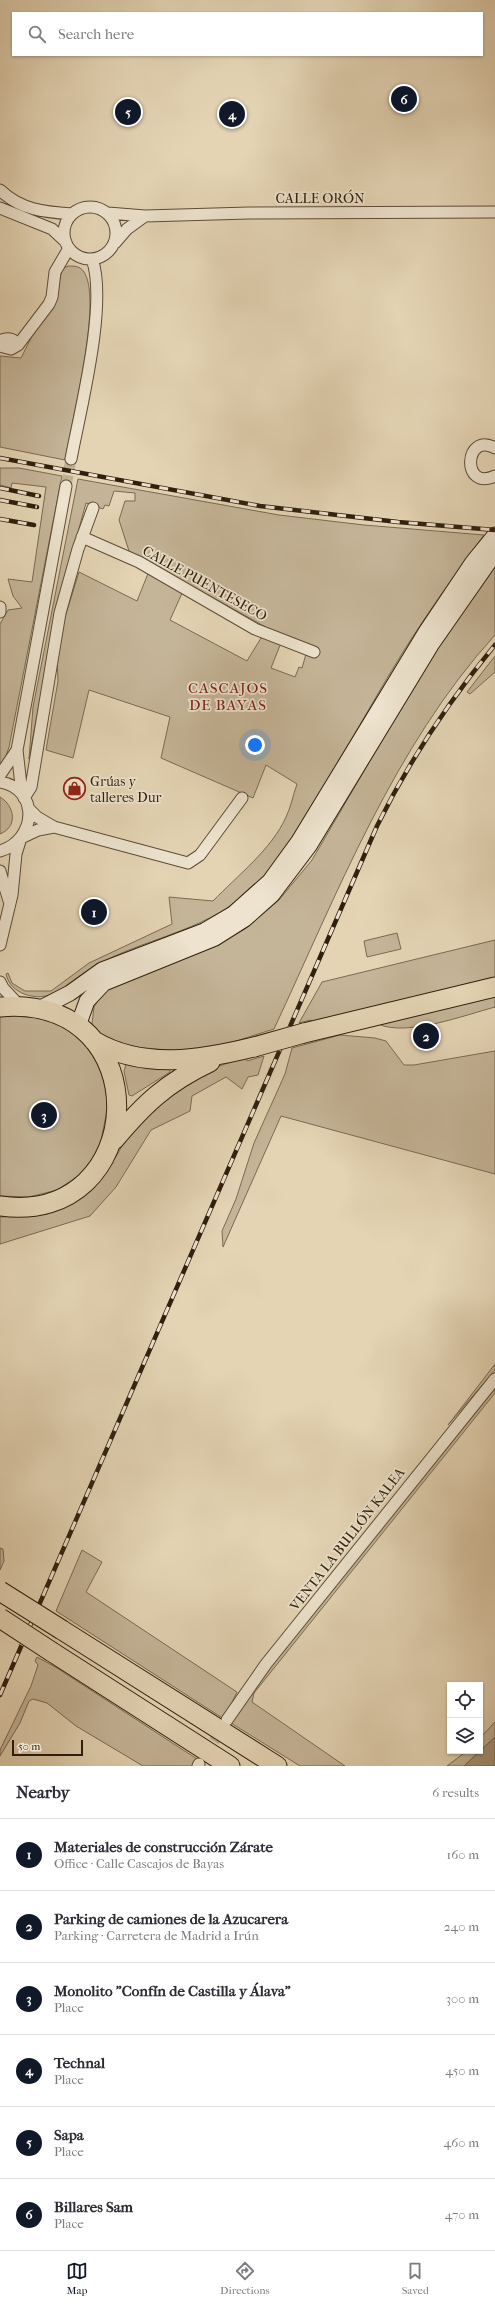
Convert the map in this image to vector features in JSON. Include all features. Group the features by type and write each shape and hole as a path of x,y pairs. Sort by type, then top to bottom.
{"highway":[{"path":"93,1040 110,1050 142,1058 187,1060 223,1055 304,1033 495,987"},
{"path":"0,1007 19,1006 41,1008 60,1015 78,1026 93,1040 104,1055 112,1072 117,1090 116,1127 111,1145"},
{"path":"3,1208 28,1207 46,1204 73,1191 92,1175 111,1145 140,1109 161,1090 192,1070 223,1055"},
{"path":"0,1591 277,1766"},
{"path":"0,1618 230,1766"}],"street":[{"path":"0,190 15,202 28,208 42,212 72,214"},
{"path":"0,346 11,349 18,345 49,304 52,297 55,272 67,245 64,232 66,222 72,214 81,209 90,207 100,208 108,213 115,222 117,234 114,244"},
{"path":"0,208 52,229 79,257 92,259 105,254 127,229 145,216"},
{"name":"CALLE ORÓN","path":"108,213 145,216 250,213 495,212"},
{"path":"71,459 94,337 96,280 92,259"},
{"path":"0,341 5,338 12,339 18,345"},
{"path":"494,446 483,446 474,450 471,455 470,465 475,474 479,477 485,479 495,476"},
{"path":"0,945 21,839 29,818 17,750 66,486"},
{"path":"25,800 31,787 39,728 60,613 82,537 93,508"},
{"path":"41,1008 70,993 102,970 219,923 244,906 260,891 277,872 299,841 438,612 495,535"},
{"name":"CALLE PUENTESECO","path":"82,537 138,562 255,629 314,652"},
{"path":"78,1026 87,1001 104,983 215,938 245,919 272,896 309,846 430,645 495,553"},
{"path":"0,607 0,612"},
{"path":"0,775 17,750"},
{"path":"0,782 13,787 38,817 54,827 188,862 200,855 242,798"},
{"path":"0,851 11,848 21,839 38,830 54,827"},
{"path":"0,871 9,903"},
{"path":"0,982 2,988 19,1006"},
{"name":"VENTA LA BULLÓN KALEA","path":"227,1720 266,1664 495,1379"}],"shaded area":[{"path":"68,266 77,267 84,272 89,287 90,308 84,363 65,460 0,447 0,356 21,358 59,282 62,269"},
{"path":"0,468 19,468 62,476 9,747 6,756 0,764 0,624 8,610 22,608 13,596 8,579 32,582 46,487 12,483 11,488 0,485"},
{"path":"78,479 279,515 364,525 484,535 442,593 403,652 295,835 283,853 254,886 238,900 201,922 121,953 80,975 63,989 48,996 40,997 25,994 13,987 6,974 8,973 12,983 25,991 51,991 89,963 172,924 169,897 213,901 253,862 280,829 288,813 297,784 266,765 253,798 161,758 170,717 89,690 73,758 46,750 58,681 57,656 65,617 79,572 137,601 149,571 183,591 170,620 247,661 261,638 265,637 281,643 271,668 295,677 299,667 302,668 306,654 271,630 129,551 119,520 125,501 135,501 135,493 114,491 109,506 105,505 103,509 86,503 54,631 29,759 33,707"},
{"path":"495,564 495,635 459,678 427,724 397,773 345,874 274,1029 233,1042 190,1052 135,1047 110,1042 101,1036 92,1024 94,1007 101,996 109,989 126,980 211,947 245,929 279,900 312,860 433,653"},
{"path":"495,656 495,672 470,694 467,692"},
{"path":"0,797 9,806 12,822 6,831 0,834"},
{"path":"397,933 401,949 367,957 364,941"},
{"path":"495,940 495,977 313,1023 311,1020 299,1023 322,982"},
{"path":"495,994 495,1007 452,1019 404,1028 378,1024"},
{"path":"8,1015 36,1016 63,1026 86,1044 102,1068 110,1095 99,1151 81,1174 57,1190 29,1197 0,1196 0,1017"},
{"path":"340,1035 375,1038 386,1041 404,1065 414,1065 495,1051 495,1174 281,1116 223,1247 222,1231 236,1199 254,1143 285,1074 292,1048"},
{"path":"264,1056 258,1075 248,1077 242,1089 226,1077 192,1096 190,1111 151,1130 116,1187 90,1216 0,1244 0,1217 47,1214 77,1201 98,1183 117,1155 130,1131 193,1075 246,1057 247,1061"},
{"path":"126,1064 170,1067 170,1072 132,1096 129,1095 124,1071"},
{"path":"495,1364 495,1370 448,1425"},
{"path":"495,1386 495,1393 254,1693 252,1702 345,1766 300,1766 231,1723 280,1652"},
{"path":"0,1548 3,1549 4,1561 0,1570"},
{"path":"82,1550 102,1562 86,1592 237,1692 224,1719 56,1611"},
{"path":"37,1657 57,1668 197,1759 193,1766 143,1766 76,1726 47,1703 33,1699 29,1701 20,1723 0,1756 0,1750 31,1686 38,1665 35,1661"},
{"path":"495,1722 495,1737 483,1748 483,1735"},
{"path":"495,1737 495,1766 464,1766 477,1754 483,1754 483,1748"},
{"path":"463,1754 477,1754 464,1766 447,1766"}],"tunnel":[{"path":"66,486 71,459"},
{"path":"205,1755 224,1726"}],"railway":[{"path":"0,458 260,506 398,522 495,530"},
{"path":"0,488 39,496"},
{"path":"0,500 37,507"},
{"path":"0,519 34,525"},
{"path":"0,1695 377,826 416,755 446,710 495,645"}],"place":[{"name":"Billares Sam","path":"404,99"},
{"name":"Sapa","path":"128,112"},
{"name":"Technal","path":"232,114"},
{"name":"Grúas y talleres Dur","path":"75,789"},
{"name":"Materiales de construcción Zárate","path":"94,912"},
{"name":"Parking de camiones de la Azucarera","path":"426,1036"},
{"name":"Monolito \"Confín de Castilla y Álava\"","path":"44,1115"}],"district":[{"name":"CASCAJOS DE BAYAS","path":"228,696"}]}
